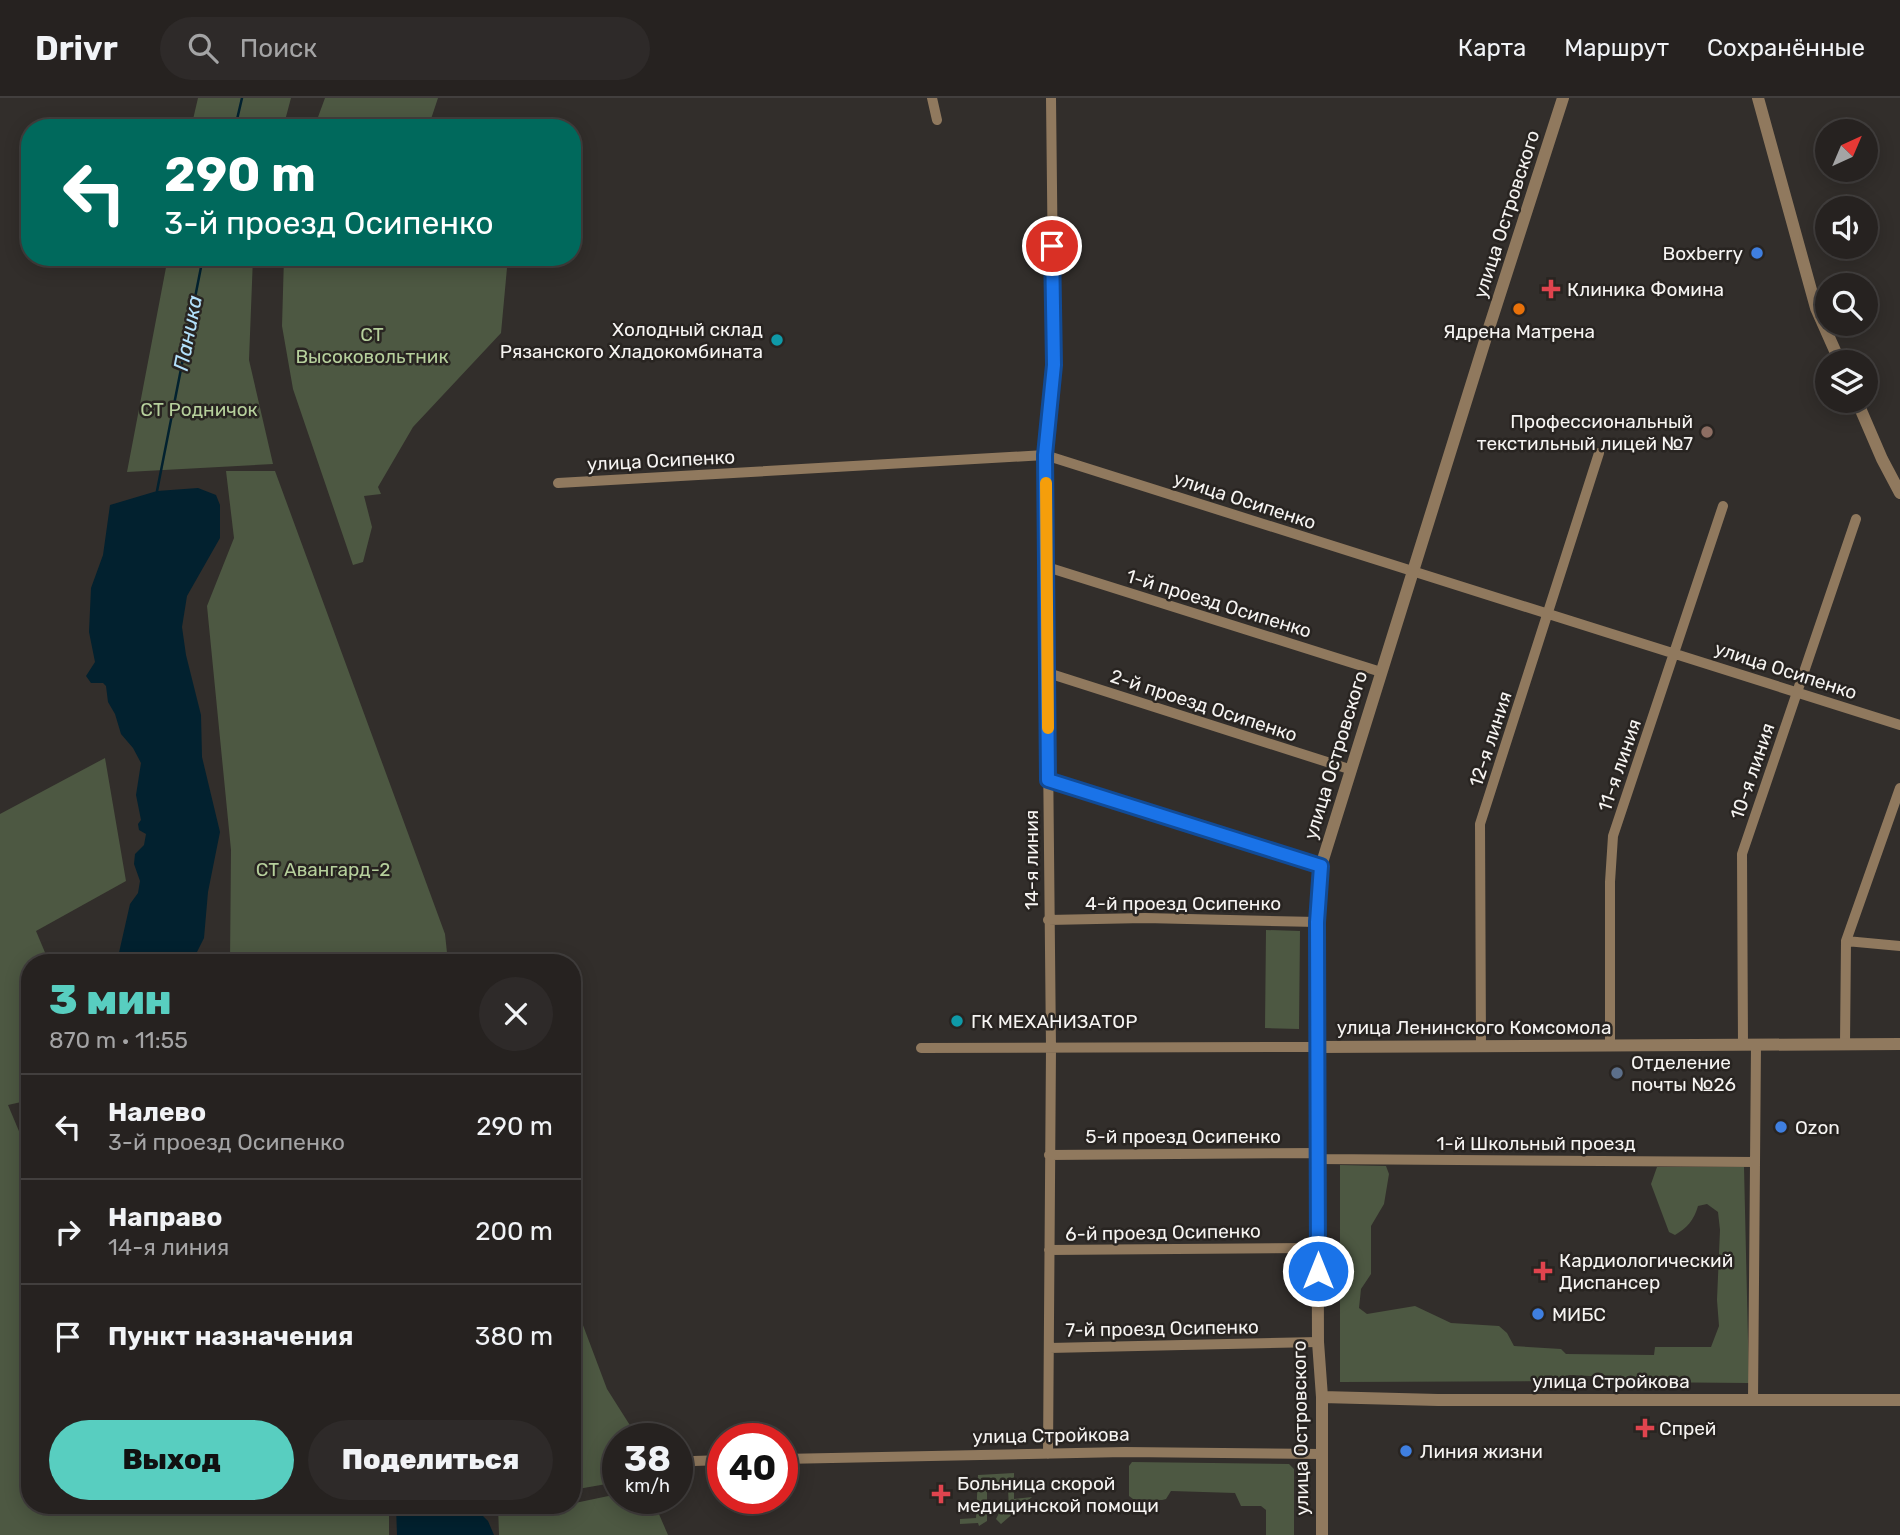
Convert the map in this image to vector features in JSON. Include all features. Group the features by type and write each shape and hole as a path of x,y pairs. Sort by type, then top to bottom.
{"street":[{"path":"932,98 937,120"},
{"name":"14-я линия","path":"1048,1454 1051,1048 1045,455 1054,365 1051,98"},
{"name":"улица Островского","path":"1322,1535 1317,1156 1317,922 1321,866 1349,769 1563,98"},
{"path":"1758,98 1816,307 1835,350"},
{"path":"1862,413 1900,493"},
{"name":"12-я линия","path":"1481,1046 1480,824 1599,453"},
{"name":"улица Осипенко","path":"558,484 1045,455 1900,725"},
{"name":"11-я линия","path":"1610,1046 1610,882 1613,836 1723,506"},
{"name":"10-я линия","path":"1753,1401 1755,1162 1742,854 1856,519"},
{"name":"1-й проезд Осипенко","path":"1047,568 1381,672"},
{"name":"2-й проезд Осипенко","path":"1048,673 1349,769"},
{"path":"1048,780 1321,866"},
{"path":"1845,1044 1846,941 1900,788"},
{"name":"4-й проезд Осипенко","path":"1048,920 1145,918 1317,922"},
{"path":"1846,941 1900,946"},
{"name":"улица Ленинского Комсомола","path":"921,1048 1900,1044"},
{"name":"5-й проезд Осипенко","path":"1049,1155 1317,1156"},
{"name":"1-й Школьный проезд","path":"1317,1156 1755,1162"},
{"name":"6-й проезд Осипенко","path":"1049,1250 1318,1248"},
{"name":"7-й проезд Осипенко","path":"1049,1348 1318,1342"},
{"name":"улица Стройкова","path":"1322,1397 1900,1400"},
{"name":"улица Стройкова","path":"798,1459 1125,1452 1321,1454"}],"green space":[{"path":"198,98 291,98 285,119 193,119"},
{"path":"325,98 438,98 431,119 317,119"},
{"name":"СТ Родничок","path":"166,266 253,266 249,360 273,464 127,472"},
{"name":"СТ Высоковольтник","path":"284,266 507,266 501,333 413,427 378,487 381,494 364,496 372,527 363,562 353,565 293,389 282,326"},
{"name":"СТ Авангард-2","path":"226,471 275,471 445,934 447,954 230,954 231,850 207,606 234,538"},
{"path":"105,758 126,881 36,931 46,954 21,954 21,1102 8,1105 21,1136 21,1514 389,1514 389,1535 0,1535 0,814"},
{"path":"1266,930 1300,931 1299,1029 1265,1028"},
{"path":"1340,1165 1386,1166 1389,1174 1384,1204 1371,1226 1371,1274 1361,1289 1359,1308 1367,1314 1415,1306 1451,1323 1499,1326 1507,1333 1514,1346 1561,1349 1566,1354 1654,1355 1655,1347 1711,1347 1719,1326 1718,1212 1707,1204 1698,1206 1686,1226 1675,1235 1669,1232 1651,1184 1657,1167 1744,1167 1749,1383 1632,1382 1632,1378 1569,1375 1562,1381 1340,1382"},
{"path":"581,1320 607,1389 629,1423 602,1423 602,1485 581,1488"},
{"path":"1132,1462 1289,1464 1294,1469 1294,1535 1266,1535 1266,1510 1261,1506 1241,1506 1235,1493 1171,1491 1166,1499 1162,1500 1133,1499 1129,1496 1129,1466"},
{"path":"1014,1473 1014,1499 1032,1497 1001,1524 996,1519 999,1513 1009,1511 1008,1488 987,1487 987,1521 979,1526 978,1523 960,1524 960,1519 976,1518 978,1475"},
{"path":"602,1497 602,1514 659,1514 668,1535 499,1535 498,1514 581,1514 581,1502"}],"water":[{"path":"198,488 216,495 220,505 220,538 187,596 182,627 201,715 202,757 220,832 208,892 204,938 196,954 119,954 130,904 138,893 140,881 134,864 135,854 144,845 146,834 139,830 138,824 141,820 136,795 141,763 121,734 108,702 106,686 103,683 91,683 86,676 95,662 89,632 91,588 103,555 110,505 157,491"},
{"path":"396,1514 481,1514 488,1521 494,1535 397,1535"}],"waterway":[{"name":"Паника","path":"237,119 242,98"},
{"name":"Паника","path":"157,491 201,266"}],"slow traffic":[{"path":"1046,483 1048,728"}],"place":[{"name":"Boxberry","path":"1757,253"},
{"name":"Клиника Фомина","path":"1551,289"},
{"name":"Ядрена Матрена","path":"1519,309"},
{"name":"Холодный склад Рязанского Хладокомбината","path":"777,340"},
{"name":"Профессиональный текстильный лицей №7","path":"1707,432"},
{"name":"ГК МЕХАНИЗАТОР","path":"957,1021"},
{"name":"Отделение почты №26","path":"1617,1073"},
{"name":"Ozon","path":"1781,1127"},
{"name":"Кардиологический Диспансер","path":"1543,1271"},
{"name":"МИБС","path":"1538,1314"},
{"name":"Спрей","path":"1645,1428"},
{"name":"Линия жизни","path":"1406,1451"},
{"name":"Больница скорой медицинской помощи","path":"941,1494"}],"route":[{"path":"1052,246 1054,365 1045,455 1048,780 1321,866 1317,922 1318,1271"}]}
